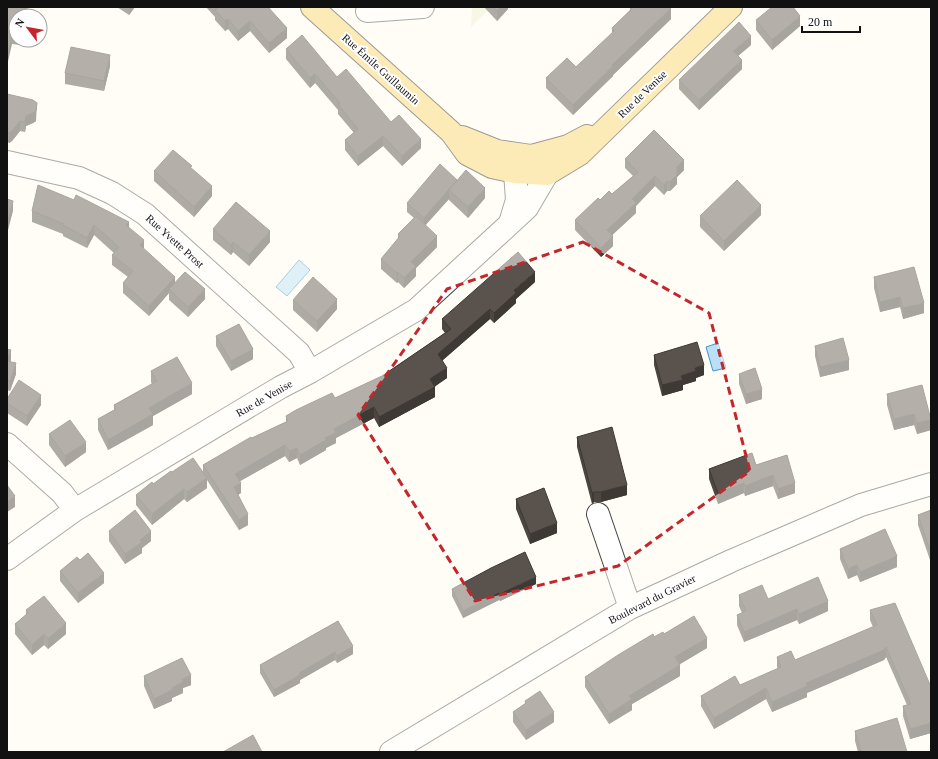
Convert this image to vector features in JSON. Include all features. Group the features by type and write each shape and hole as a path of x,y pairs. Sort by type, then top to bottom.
{"main road":[{"name":"Rue Émile Guillaumin","path":"312,7 451,132 467,154 492,167 515,172"},
{"name":"Rue de Venise","path":"547,174 580,154 731,7"},
{"name":"Rue Émile Guillaumin","path":"451,132 497,151 531,156 568,146 613,123"},
{"path":"515,172 547,174"}],"street":[{"path":"367,11 423,7"},
{"path":"497,151 515,172 517,200 510,224"},
{"name":"Rue Yvette Prost","path":"7,162 79,178 112,193 145,214 299,353 310,372"},
{"name":"Rue de Venise","path":"7,559 75,510 281,387 310,372 416,310 527,208 547,174"},
{"path":"7,444 62,493 75,510"},
{"name":"Boulevard du Gravier","path":"391,752 630,608 861,505 931,484"},
{"path":"598,514 630,608"}],"highlighted area":[{"path":"583,242 709,313 750,471 618,566 475,601 358,415 447,289"}],"green space":[{"path":"472,7 491,7 471,27"}],"water":[{"path":"299,260 310,270 287,296 276,287"},
{"path":"718,343 726,368 713,371 706,347"}],"building":[{"path":"7,7 22,8 8,8 9,48 7,56"},
{"path":"216,7 268,7 287,28 269,43 250,21 238,31 228,19 225,21 215,10 217,9"},
{"path":"493,7 501,7 497,11"},
{"path":"772,7 793,7 800,16 772,40 756,20"},
{"path":"630,8 671,8 573,105 546,78 567,58 576,67 614,31 612,28 632,9"},
{"path":"739,22 751,36 733,51 742,60 699,100 679,80"},
{"path":"302,35 337,77 346,69 391,122 399,115 421,139 402,156 383,136 358,156 345,140 358,129 338,104 340,103 315,74 310,78 286,49"},
{"path":"71,47 110,55 104,81 65,73"},
{"path":"7,94 33,100 37,103 36,111 26,116 25,122 20,121 9,133 7,132"},
{"path":"654,130 684,160 677,167 677,175 670,182 667,181 664,185 655,176 632,199 636,203 607,230 613,236 601,248 575,220 598,198 600,200 609,191 612,194 638,172 625,159"},
{"path":"173,150 212,186 194,207 154,171"},
{"path":"440,164 457,180 424,218 407,203"},
{"path":"466,170 485,188 468,207 449,190"},
{"path":"737,180 761,205 724,241 700,216"},
{"path":"38,185 74,200 76,195 129,222 126,225 144,240 140,245 175,277 149,306 123,283 133,271 112,255 119,247 94,225 87,238 63,225 64,224 32,211"},
{"path":"7,199 13,201 7,224"},
{"path":"236,202 270,231 249,255 233,242 231,245 213,229"},
{"path":"416,216 437,236 411,262 416,266 404,278 381,259 400,236 398,234"},
{"path":"518,252 535,272 514,290 516,293 494,313 490,309 438,354 447,368 430,379 435,387 379,417 374,407 334,429 336,433 325,438 326,440 300,455 297,448 289,451 285,445 235,474 241,483 234,487 248,514 239,520 203,465 251,437 252,438 288,421 286,416 296,410 332,393 335,398 382,376 451,329 442,319"},
{"path":"914,267 924,303 903,308 900,297 880,302 874,277"},
{"path":"185,272 205,289 188,307 169,289"},
{"path":"313,277 337,299 317,321 293,300"},
{"path":"239,324 253,349 231,361 216,336"},
{"path":"843,338 849,360 820,367 815,346"},
{"path":"697,342 704,365 695,368 696,371 681,376 683,380 662,385 654,355"},
{"path":"7,349 11,350 7,360"},
{"path":"177,357 192,383 149,408 153,414 108,440 98,419 116,409 114,405 157,381 151,371"},
{"path":"7,361 16,363 10,381 7,380"},
{"path":"755,368 762,389 746,394 739,374"},
{"path":"19,380 41,395 27,416 7,403 7,399"},
{"path":"922,385 931,420 917,423 914,414 894,419 887,394"},
{"path":"70,420 86,442 65,456 49,434"},
{"path":"612,427 627,485 592,493 577,437"},
{"path":"752,453 756,465 787,455 795,483 778,489 773,475 745,486 744,483 718,493 709,469"},
{"path":"193,458 207,478 187,492 184,489 152,514 136,495 152,482 153,484"},
{"path":"7,485 15,496 7,502"},
{"path":"544,488 557,523 530,534 516,499"},
{"path":"135,510 151,531 140,540 142,542 125,554 109,531"},
{"path":"931,510 931,553 918,515"},
{"path":"885,529 897,556 860,572 857,565 848,569 840,549"},
{"path":"525,552 536,577 463,611 452,589"},
{"path":"88,553 104,573 78,593 60,571 77,557 80,560"},
{"path":"818,577 828,601 799,614 797,609 744,632 737,615 746,611 739,595 762,585 768,599"},
{"path":"44,596 66,623 48,639 44,634 32,645 15,624 28,613 26,610"},
{"path":"895,603 931,687 931,723 910,729 903,706 911,704 886,647 884,650 806,683 807,686 772,702 766,688 714,718 701,696 735,676 740,685 781,667 777,657 791,651 795,660 877,625 870,610"},
{"path":"694,616 707,638 675,657 680,665 629,696 632,699 609,714 585,677 653,634 654,637 663,632 664,634"},
{"path":"338,621 353,646 337,656 335,652 299,673 300,675 274,690 260,665"},
{"path":"182,658 191,675 182,679 183,682 172,688 172,690 154,699 144,676"},
{"path":"540,691 554,712 526,730 513,712 526,703 525,701"},
{"path":"897,718 907,752 861,752 855,731"},
{"path":"253,735 262,752 223,752"}]}
